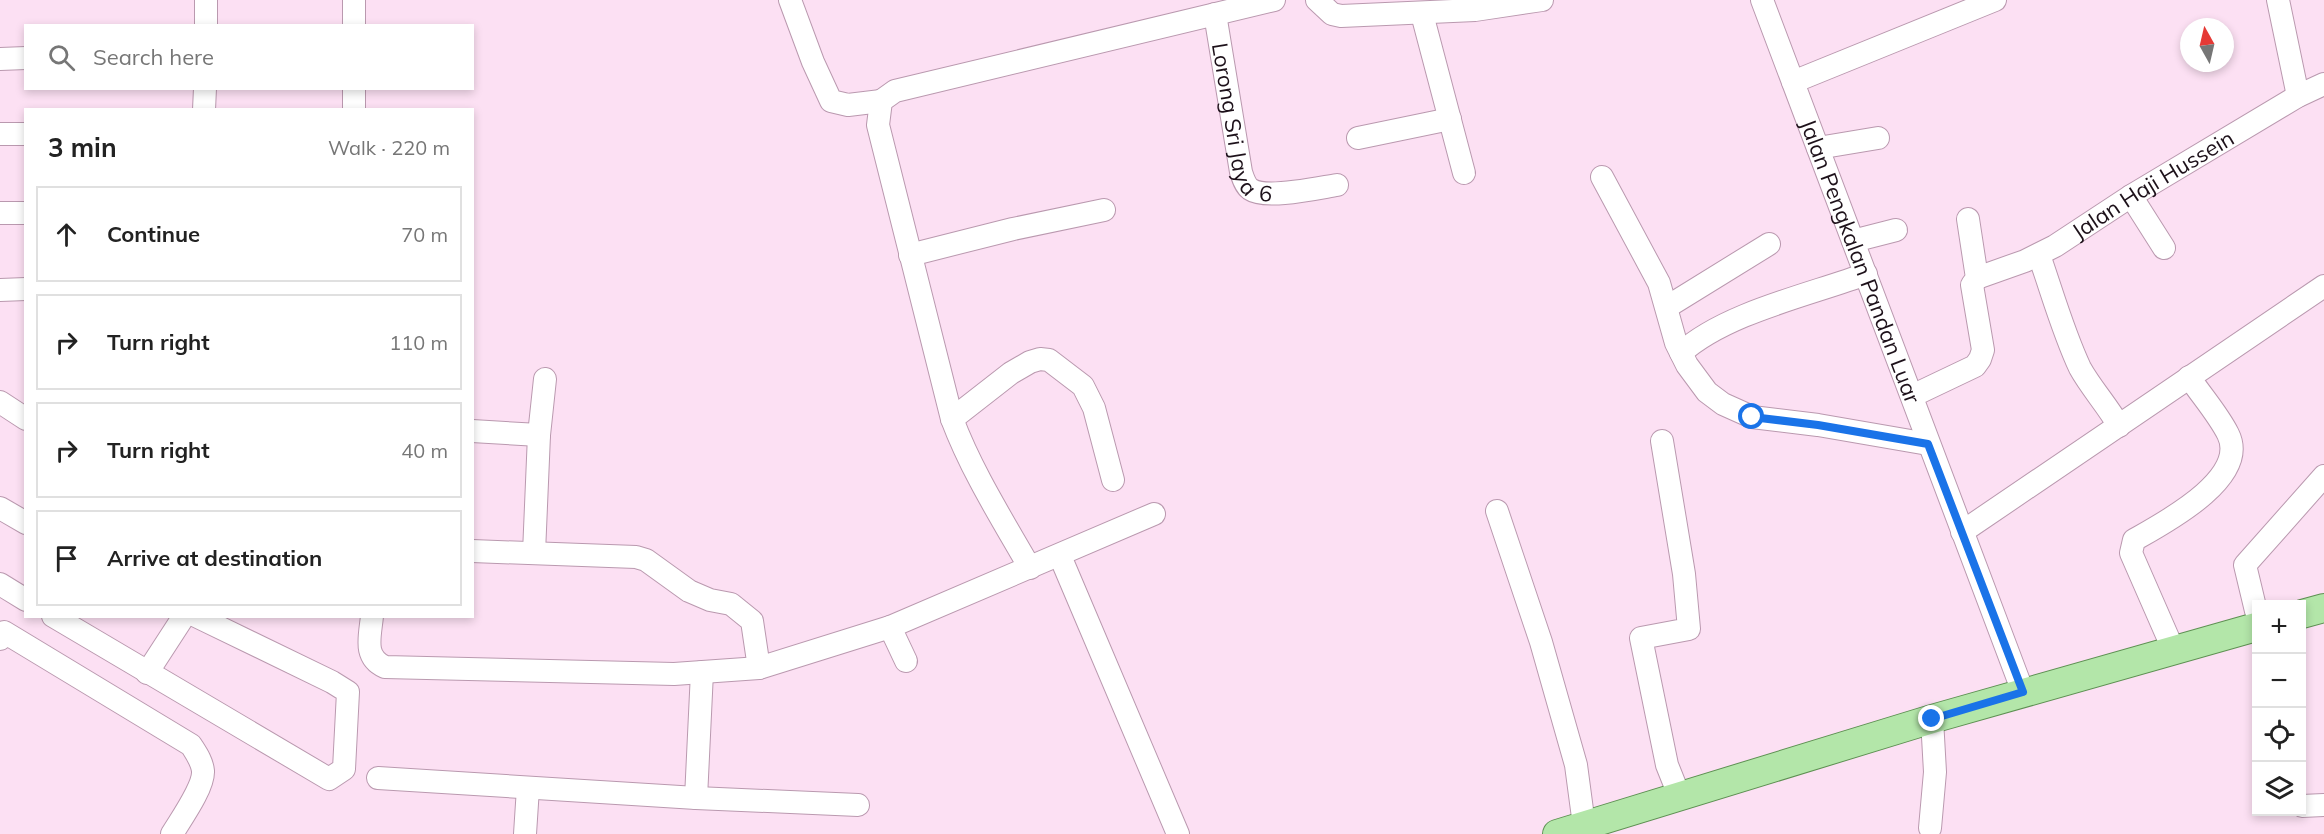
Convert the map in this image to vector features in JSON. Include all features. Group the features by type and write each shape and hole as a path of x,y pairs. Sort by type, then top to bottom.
{"main road":[{"path":"2306,613 2324,608"},
{"path":"1569,831 1679,795 1932,719 2219,637 2252,622"}],"street":[{"path":"206,0 206,24"},
{"path":"354,0 354,24"},
{"path":"790,0 823,87 831,101 865,102 895,91 1274,0"},
{"path":"1317,0 1332,14 1341,16 1475,10 1542,0"},
{"name":"Jalan Pengkalan Pandan Luar","path":"1762,0 2023,692"},
{"path":"1793,82 1995,0"},
{"path":"2278,0 2312,89"},
{"name":"Lorong Sri Jaya 6","path":"1215,14 1244,182 1250,189 1270,194 1337,185"},
{"path":"1422,14 1464,173"},
{"path":"0,59 24,58"},
{"name":"Jalan Haji Hussein","path":"1977,279 2039,255 2131,196 2312,89"},
{"path":"204,108 205,90"},
{"path":"354,90 354,108"},
{"path":"865,102 878,125 951,419 982,487 1030,568"},
{"path":"1358,138 1450,119"},
{"path":"0,134 24,134"},
{"path":"1818,148 1878,138"},
{"path":"1602,177 1659,282 1670,326 1681,353 1707,392 1723,404 1752,417 1818,425 1928,444"},
{"path":"2131,196 2164,248"},
{"path":"910,255 1013,229 1104,210"},
{"path":"0,213 24,213"},
{"path":"1912,396 1975,366 1983,350 1972,285 1977,279 1968,219"},
{"path":"1853,241 1896,230"},
{"path":"1667,307 1769,244"},
{"path":"2039,255 2072,350 2082,370 2118,426"},
{"path":"1681,353 1704,335 1738,318 1866,274"},
{"path":"1962,532 2324,286"},
{"path":"0,290 24,289"},
{"path":"951,419 1011,373 1030,362 1040,359 1049,360 1083,386 1094,408 1113,480"},
{"path":"2173,649 2131,553 2134,540 2162,525 2212,489 2228,469 2230,436 2189,376"},
{"path":"534,553 539,435 545,379"},
{"path":"0,402 24,418"},
{"path":"474,431 539,435"},
{"path":"1662,441 1684,574 1689,629 1641,638 1667,765 1679,795"},
{"path":"2252,615 2245,565 2324,477"},
{"path":"0,508 24,522"},
{"path":"1497,511 1541,642 1576,765 1569,831"},
{"path":"372,618 371,656 376,663 385,667 674,674 759,668 890,627 1154,514"},
{"path":"474,551 636,557 646,560 688,591 710,600 731,604 752,621 759,668"},
{"path":"1060,556 1178,834"},
{"path":"0,584 24,599"},
{"path":"56,618 329,778 344,769 348,692 200,618"},
{"path":"147,673 182,618"},
{"path":"890,627 906,661"},
{"path":"0,639 4,632 191,745 199,758 203,771 201,783 172,834"},
{"path":"696,798 702,672"},
{"path":"1930,828 1935,772 1932,719"},
{"path":"378,778 696,798 858,805"},
{"path":"525,834 528,788"},
{"path":"2306,806 2324,805"}],"route":[{"path":"1752,417 1818,425 1928,444 2023,692 1932,719"}]}
